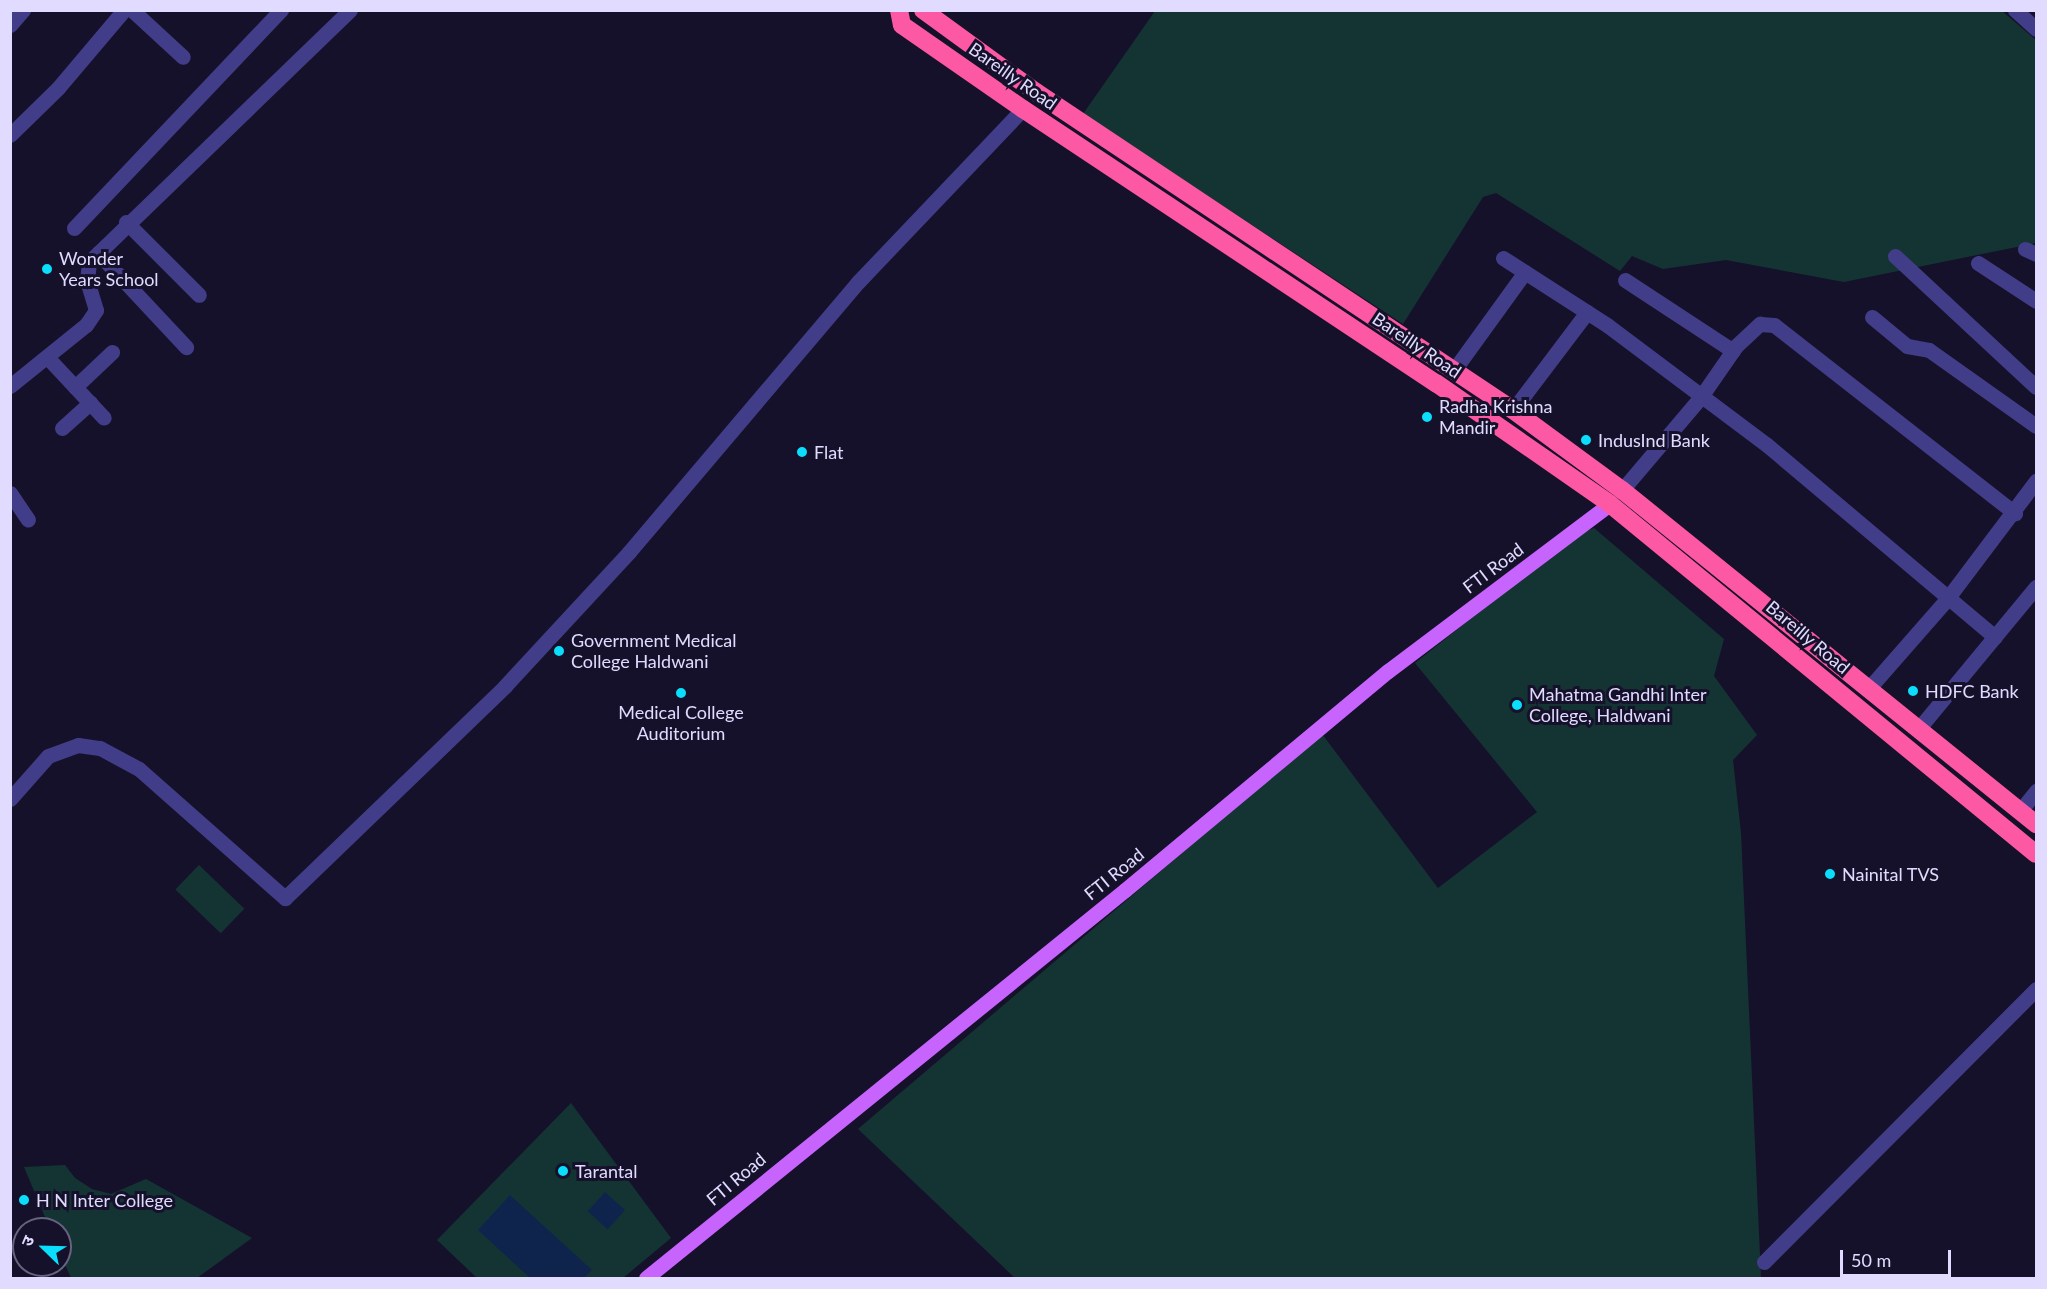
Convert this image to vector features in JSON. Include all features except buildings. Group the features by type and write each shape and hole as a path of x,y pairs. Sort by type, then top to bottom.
{"highway":[{"name":"Bareilly Road","path":"899,10 902,25 1023,109 1436,382 1616,497 1870,687 2037,824"},
{"name":"Bareilly Road","path":"923,10 1036,92 1513,410 1855,704 2037,854"},
{"path":"1023,109 1036,92"},
{"path":"1855,704 1870,687"},
{"path":"2006,830 2020,811"}],"main road":[{"name":"FTI Road","path":"646,1278 1389,671 1616,497"}],"street":[{"path":"10,25 23,10"},
{"path":"132,10 183,57"},
{"path":"74,228 280,10"},
{"path":"10,386 86,326 96,310 87,281 89,262 126,222 350,10"},
{"path":"2015,10 2037,29"},
{"path":"10,135 58,88 114,14"},
{"path":"10,799 48,756 78,745 100,748 140,769 285,898 505,686 629,552 858,282 1023,109"},
{"path":"126,222 199,295"},
{"path":"98,253 186,347"},
{"path":"1896,256 2033,378"},
{"path":"1503,258 1587,312 1700,398 1767,445 1947,599 1995,637"},
{"path":"1978,264 2037,302"},
{"path":"1455,370 1525,272"},
{"path":"1625,280 1733,351"},
{"path":"1513,410 1587,312"},
{"path":"1872,317 1907,346 1929,350 2037,426"},
{"path":"1616,497 1700,398 1751,329 1760,324 1774,325 2015,513"},
{"path":"75,387 112,352"},
{"path":"47,357 104,418"},
{"path":"62,428 90,403"},
{"path":"1870,687 1947,599 2015,513 2031,504 2037,481"},
{"path":"10,493 28,520"},
{"path":"1920,727 2037,587"},
{"path":"2020,811 2037,791"},
{"path":"1764,1262 2037,989"}],"green space":[{"path":"1155,11 2002,11 2036,40 2036,243 1844,282 1726,260 1663,269 1632,256 1620,271 1496,193 1483,197 1403,324 1083,114"},
{"path":"1594,528 1724,639 1714,676 1757,735 1733,760 1741,833 1761,1278 1015,1278 858,1129 1322,734 1438,888 1537,812 1415,663 1577,535"},
{"path":"199,865 244,909 221,933 175,889"},
{"name":"Tarantal","path":"571,1103 671,1238 623,1278 477,1278 437,1240"},
{"path":"65,1165 75,1178 92,1189 111,1194 146,1179 252,1238 197,1278 71,1278 72,1217 45,1217 24,1167"}],"water":[{"path":"605,1192 625,1210 608,1229 588,1211"},
{"path":"510,1195 592,1270 584,1278 530,1278 478,1230"}],"place":[{"name":"Wonder Years School","path":"47,269"},
{"name":"Radha Krishna Mandir","path":"1427,417"},
{"name":"IndusInd Bank","path":"1586,440"},
{"name":"Flat","path":"802,452"},
{"name":"Government Medical College Haldwani","path":"559,651"},
{"name":"HDFC Bank","path":"1913,691"},
{"name":"Medical College Auditorium","path":"681,693"},
{"name":"Mahatma Gandhi Inter College, Haldwani","path":"1517,705"},
{"name":"Nainital TVS","path":"1830,874"},
{"name":"Tarantal","path":"563,1171"},
{"name":"H N Inter College","path":"24,1200"}]}
